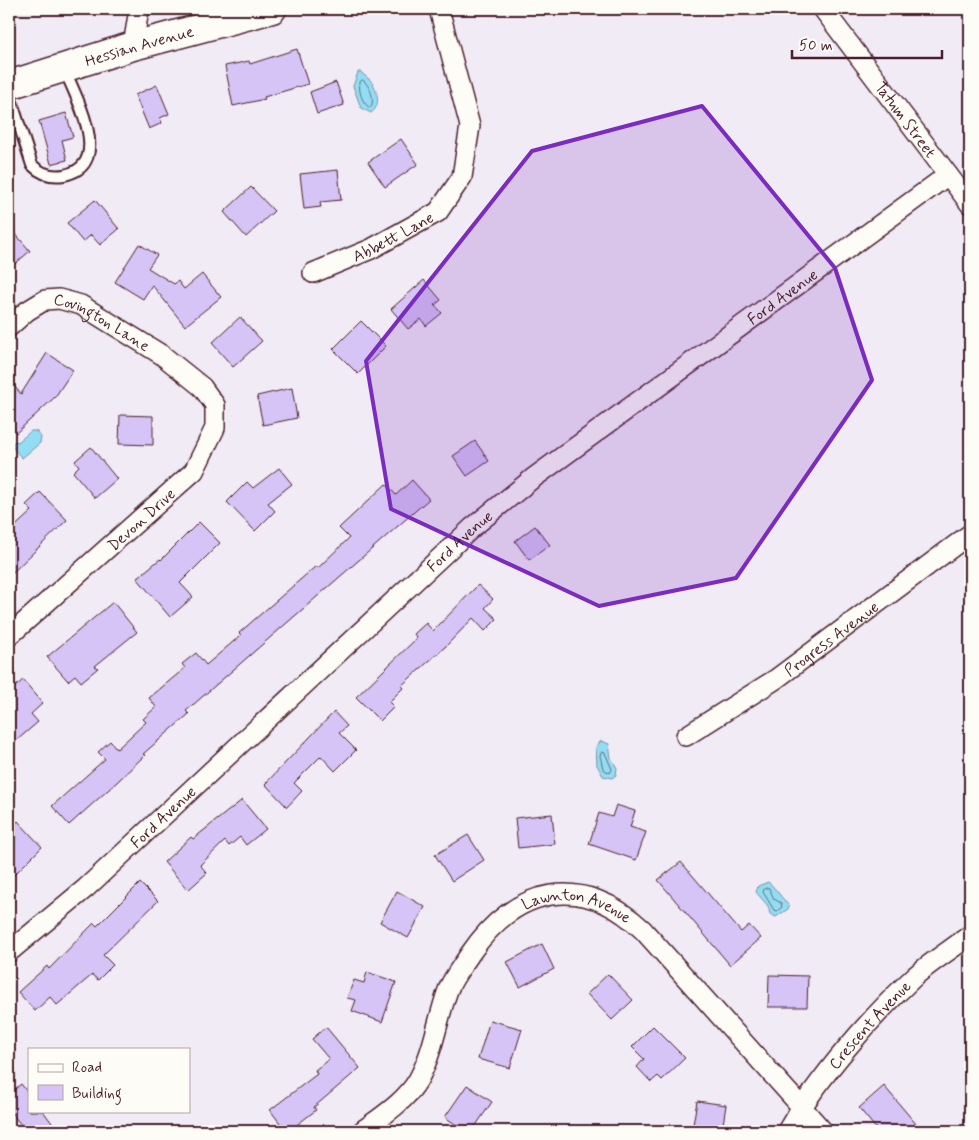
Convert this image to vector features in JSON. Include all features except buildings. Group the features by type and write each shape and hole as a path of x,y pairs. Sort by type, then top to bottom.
{"main road":[{"name":"Hessian Avenue","path":"9,85 133,46 272,9"}],"street":[{"path":"133,46 139,9"},
{"name":"Abbett Lane","path":"313,273 371,249 438,212 462,177 470,126 439,9"},
{"name":"Tatum Street","path":"823,9 970,204"},
{"name":"Ford Avenue","path":"9,952 86,888 473,527 532,480 948,175"},
{"name":"Covington Lane","path":"9,327 27,311 45,300 59,299 81,305 162,355 193,379"},
{"name":"Devon Drive","path":"9,636 194,472 215,428 215,405 202,387 193,379"},
{"name":"Progress Avenue","path":"686,736 776,679 970,534"},
{"name":"Lawnton Avenue","path":"362,1131 400,1100 417,1082 428,1060 448,989 490,928 509,912 531,900 554,894 603,902 625,912 823,1131"},
{"name":"Crescent Avenue","path":"786,1131 801,1108 854,1043 916,975 970,935"}],"lane":[{"path":"9,93 32,165 39,172 52,176 74,172 84,164 91,144 64,68"}],"highlighted area":[{"path":"702,106 835,268 872,380 736,578 599,606 391,509 366,361 532,151"}],"water":[{"path":"358,72 361,72 371,81 376,90 378,99 376,107 371,113 361,108 353,86"},
{"path":"31,431 36,431 41,437 40,443 22,458 13,448 12,444 15,441 18,442"},
{"path":"601,741 609,744 611,758 617,768 616,775 612,778 603,776 597,765 596,747"},
{"path":"768,882 789,906 788,909 776,917 770,914 768,906 756,892 758,886"}]}
